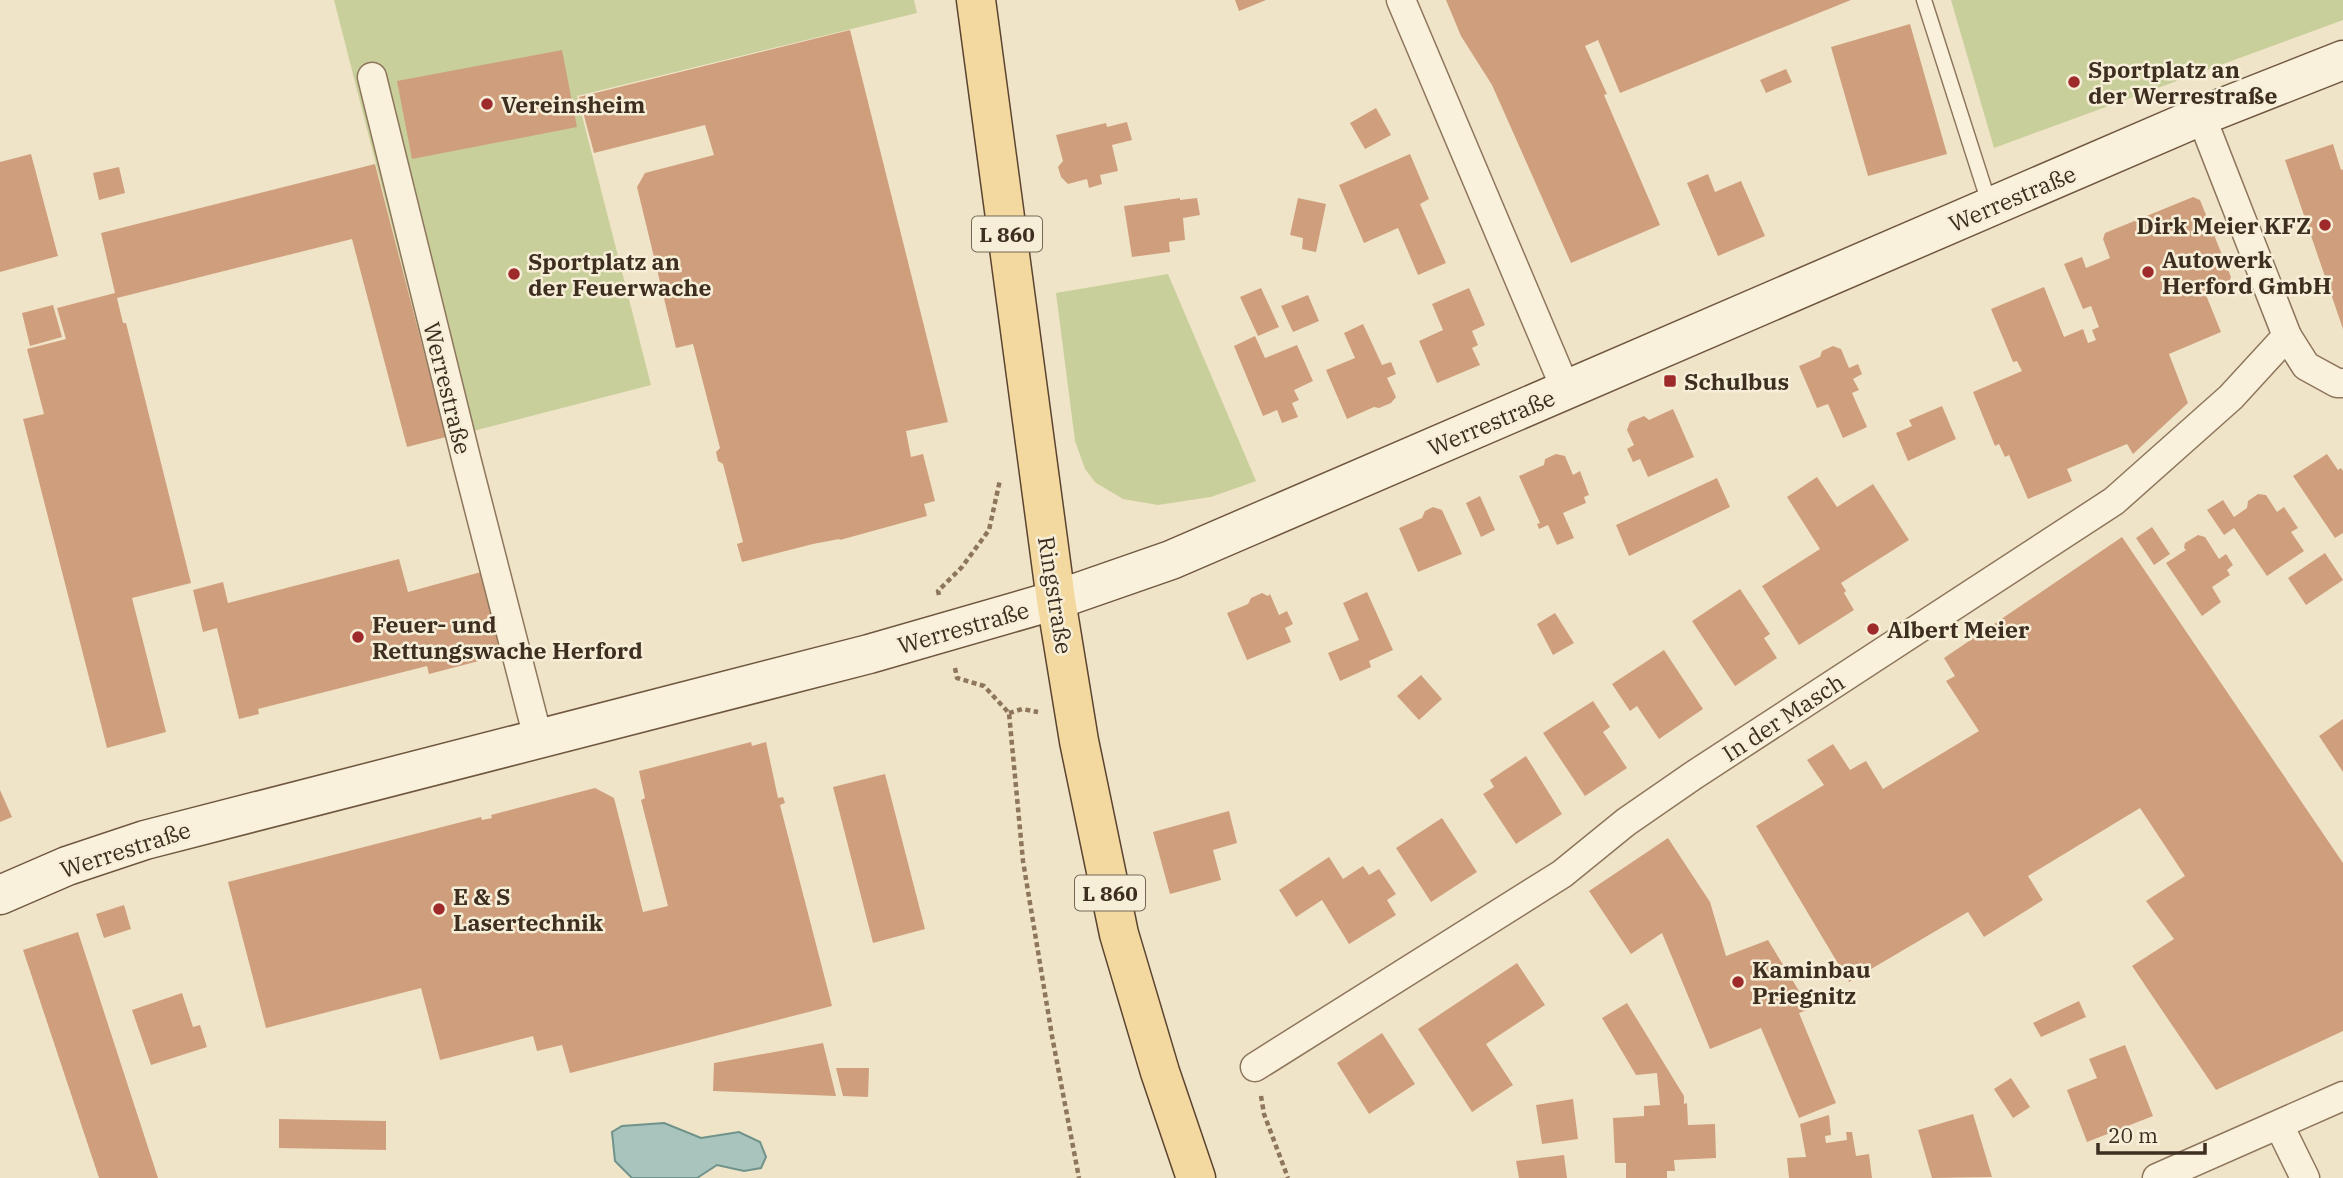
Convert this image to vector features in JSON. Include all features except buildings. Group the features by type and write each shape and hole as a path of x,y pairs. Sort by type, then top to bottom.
{"main road":[{"name":"Ringstraße","path":"976,0 1056,600 1079,741 1119,934 1160,1072 1196,1178"},
{"name":"Werrestraße","path":"0,895 67,866 145,840 948,632 1056,600 1171,560 2202,116 2343,60"}],"street":[{"name":"Werrestraße","path":"1401,0 1566,390"},
{"name":"Werrestraße","path":"372,77 538,738"},
{"path":"2202,116 2287,337 2306,366 2337,383 2343,383"},
{"name":"In der Masch","path":"1255,1067 1562,873 1626,822 1693,775 2114,501 2231,397 2287,337"},
{"path":"2157,1178 2343,1096"},
{"path":"2279,1125 2305,1178"}],"lane":[{"path":"1924,0 1991,207"}],"path":[{"path":"1038,468 1002,472 989,530 962,567 938,591 957,678 984,686 1009,713 1023,861 1079,1178"},
{"path":"1009,713 1022,709 1038,712"},
{"path":"1255,1067 1264,1114 1288,1178"}],"green space":[{"name":"Sportplatz an der Feuerwache","path":"334,0 914,0 917,13 577,96 651,385 446,438"},
{"name":"Sportplatz an der Werrestraße","path":"1951,0 2343,0 2343,20 1994,148"},
{"path":"1168,274 1256,481 1211,497 1158,505 1123,499 1096,483 1085,469 1075,441 1056,293"}],"water":[{"path":"664,1123 701,1138 739,1132 760,1142 766,1157 761,1168 744,1171 717,1165 697,1178 632,1178 615,1161 612,1132 622,1126"}],"place":[{"name":"Sportplatz an der Werrestraße","path":"2074,82"},
{"name":"Vereinsheim","path":"487,104"},
{"name":"Dirk Meier KFZ","path":"2325,225"},
{"name":"Autowerk Herford GmbH","path":"2148,272"},
{"name":"Sportplatz an der Feuerwache","path":"514,274"},
{"name":"Schulbus","path":"1670,381"},
{"name":"Albert Meier","path":"1873,629"},
{"name":"Feuer- und Rettungswache Herford","path":"358,637"},
{"name":"E & S Lasertechnik","path":"439,909"},
{"name":"Kaminbau Priegnitz","path":"1738,982"}]}
